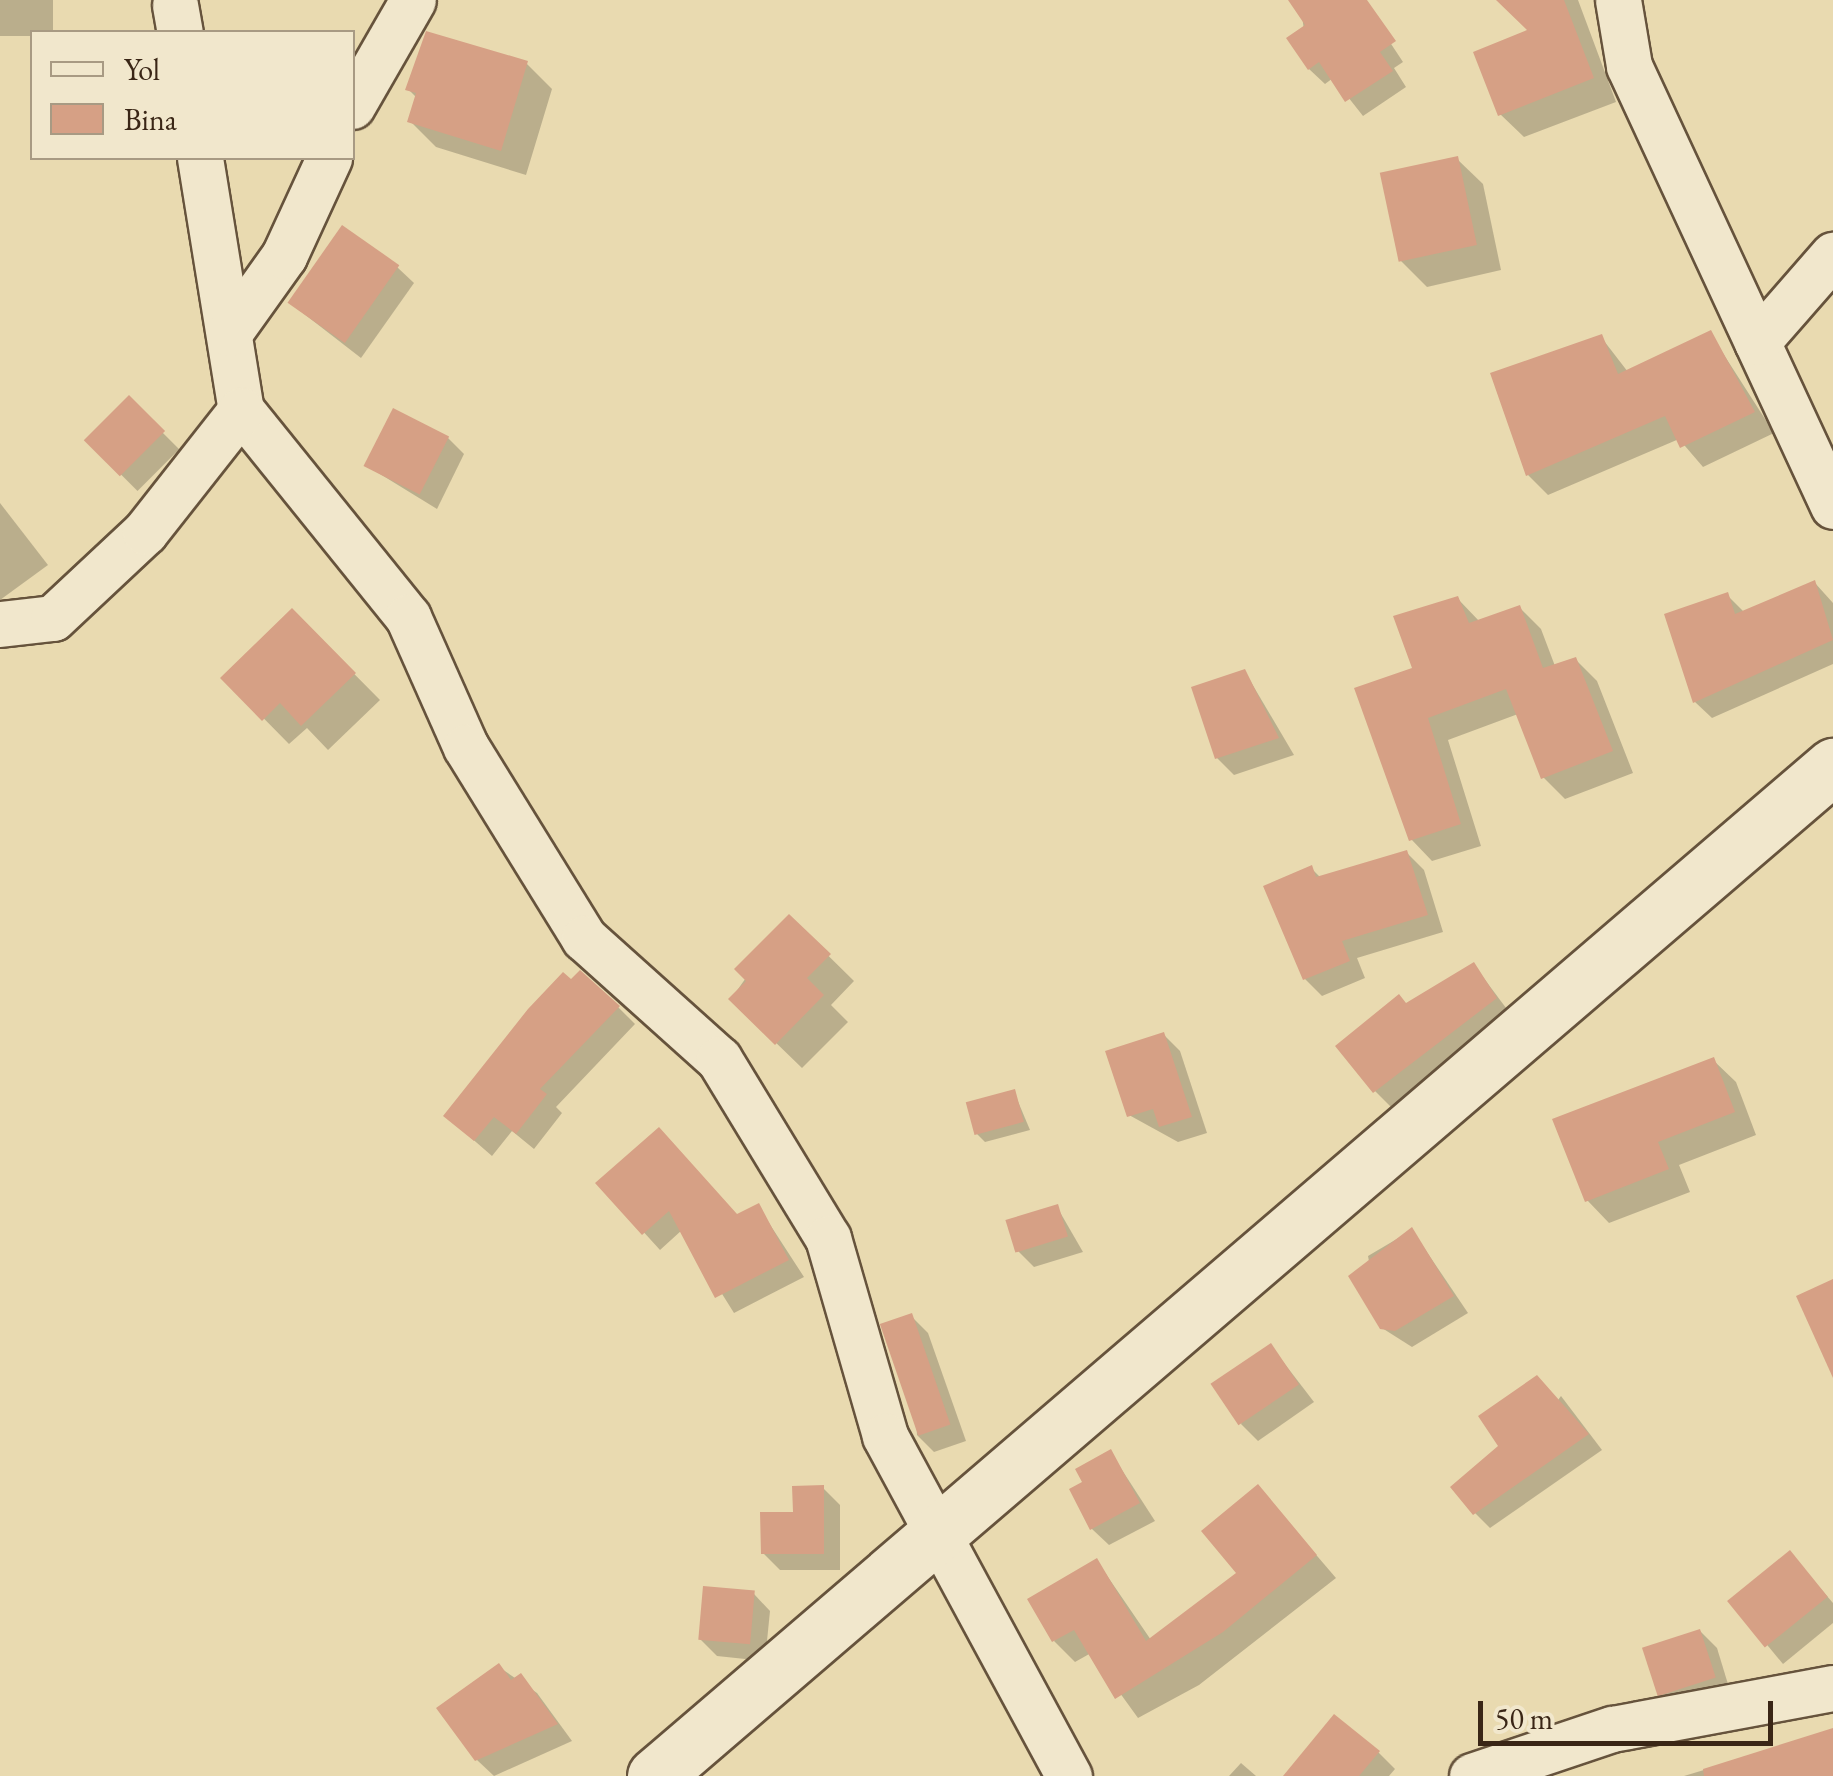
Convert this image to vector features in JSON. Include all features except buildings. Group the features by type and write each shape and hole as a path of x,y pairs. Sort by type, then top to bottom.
{"street":[{"path":"355,101 413,0"},
{"path":"1618,0 1629,66 1833,506"},
{"path":"200,160 242,410 408,617 466,747 584,938 729,1075 828,1238 885,1436 931,1534 1069,1776"},
{"path":"228,333 284,256 328,160"},
{"path":"1758,342 1833,256"},
{"path":"0,624 53,618 145,532 242,410"},
{"path":"655,1776 931,1534 1833,766"},
{"path":"1472,1776 1612,1729 1833,1688"}]}
